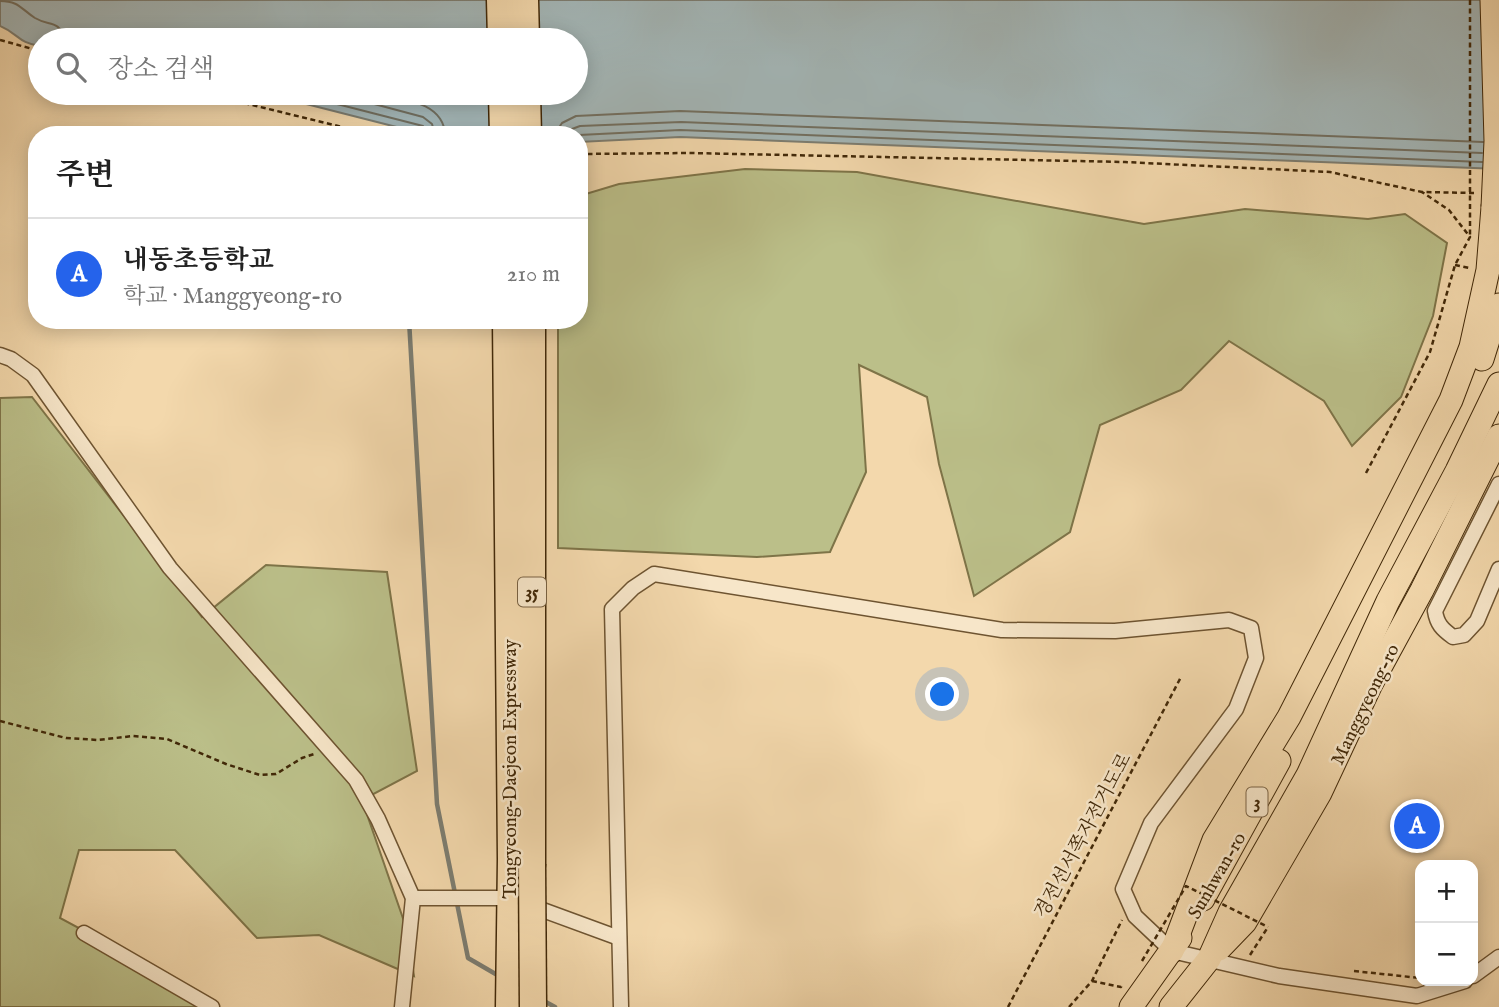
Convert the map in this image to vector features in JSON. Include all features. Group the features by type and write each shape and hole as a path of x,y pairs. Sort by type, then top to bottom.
{"highway":[{"path":"500,0 501,28"},
{"path":"525,0 526,28"},
{"path":"502,105 503,126"},
{"path":"527,105 528,126"},
{"name":"Tongyeong–Daejeon Expressway","path":"506,329 521,861 533,1007"},
{"name":"Tongyeong–Daejeon Expressway","path":"509,1007 510,898 521,861 531,329"}],"main road":[{"path":"1172,950 1214,840 1289,717 1451,400 1471,347 1493,272 1490,200 1496,141 1492,0"},
{"name":"3","path":"1379,595 1471,394 1499,305"},
{"name":"3","path":"1379,595 1457,471 1499,384"},
{"name":"Manggyeong-ro","path":"1209,959 1245,922 1320,793 1371,684 1422,590 1499,436"},
{"name":"Sunhwan-ro","path":"1126,997 1172,950 1379,595"},
{"name":"Sunhwan-ro","path":"1171,1007 1209,959 1230,912 1308,775 1379,595"}],"street":[{"path":"0,355 33,375 170,568 356,780 378,819 413,898 402,1007"},
{"path":"1499,484 1435,611 1441,628 1453,637 1464,635 1477,621 1499,569"},
{"path":"621,1007 612,609 632,588 654,574 1002,630 1115,631 1229,620 1251,628 1256,658 1236,709 1151,823 1123,889 1135,916 1172,950 1279,976 1417,996 1449,986"},
{"path":"413,898 510,898 619,938"},
{"path":"84,933 212,1007"},
{"path":"1478,972 1499,957"}],"path":[{"path":"1366,473 1430,352 1455,265 1470,237 1470,0"},
{"path":"0,40 28,48"},
{"path":"252,105 338,126"},
{"path":"588,154 689,153 1125,162 1330,172 1422,192 1490,200"},
{"path":"1422,192 1449,210 1470,237"},
{"name":"경전선서쪽자전거도로","path":"1008,1007 1181,677"},
{"path":"0,721 74,739 98,740 133,736 167,739 260,775 276,774 302,758 323,751 335,755"},
{"path":"1142,961 1186,886 1268,927 1247,958"},
{"path":"1069,1007 1092,981 1129,904"},
{"path":"1092,981 1126,997"}],"green space":[{"path":"745,169 857,172 1144,224 1245,209 1368,219 1405,214 1447,243 1433,316 1401,397 1352,446 1324,401 1229,341 1181,390 1100,425 1070,532 974,596 939,464 927,397 859,365 866,472 830,552 757,557 558,548 558,329 588,329 588,193 619,184"},
{"path":"32,397 202,617 266,565 387,572 417,771 362,800 407,930 414,976 319,935 257,938 175,850 79,850 60,918 183,984 217,1007 0,1007 0,398"}],"water":[{"path":"0,0 1499,0 1499,169 680,137 588,142 588,126 393,126 310,105 588,105 588,28 28,28 28,43 0,26"}],"waterway":[{"path":"410,329 437,804 468,958 499,976"},
{"path":"544,1001 555,1007"}],"place":[{"name":"내동초등학교","path":"1417,826"}]}
